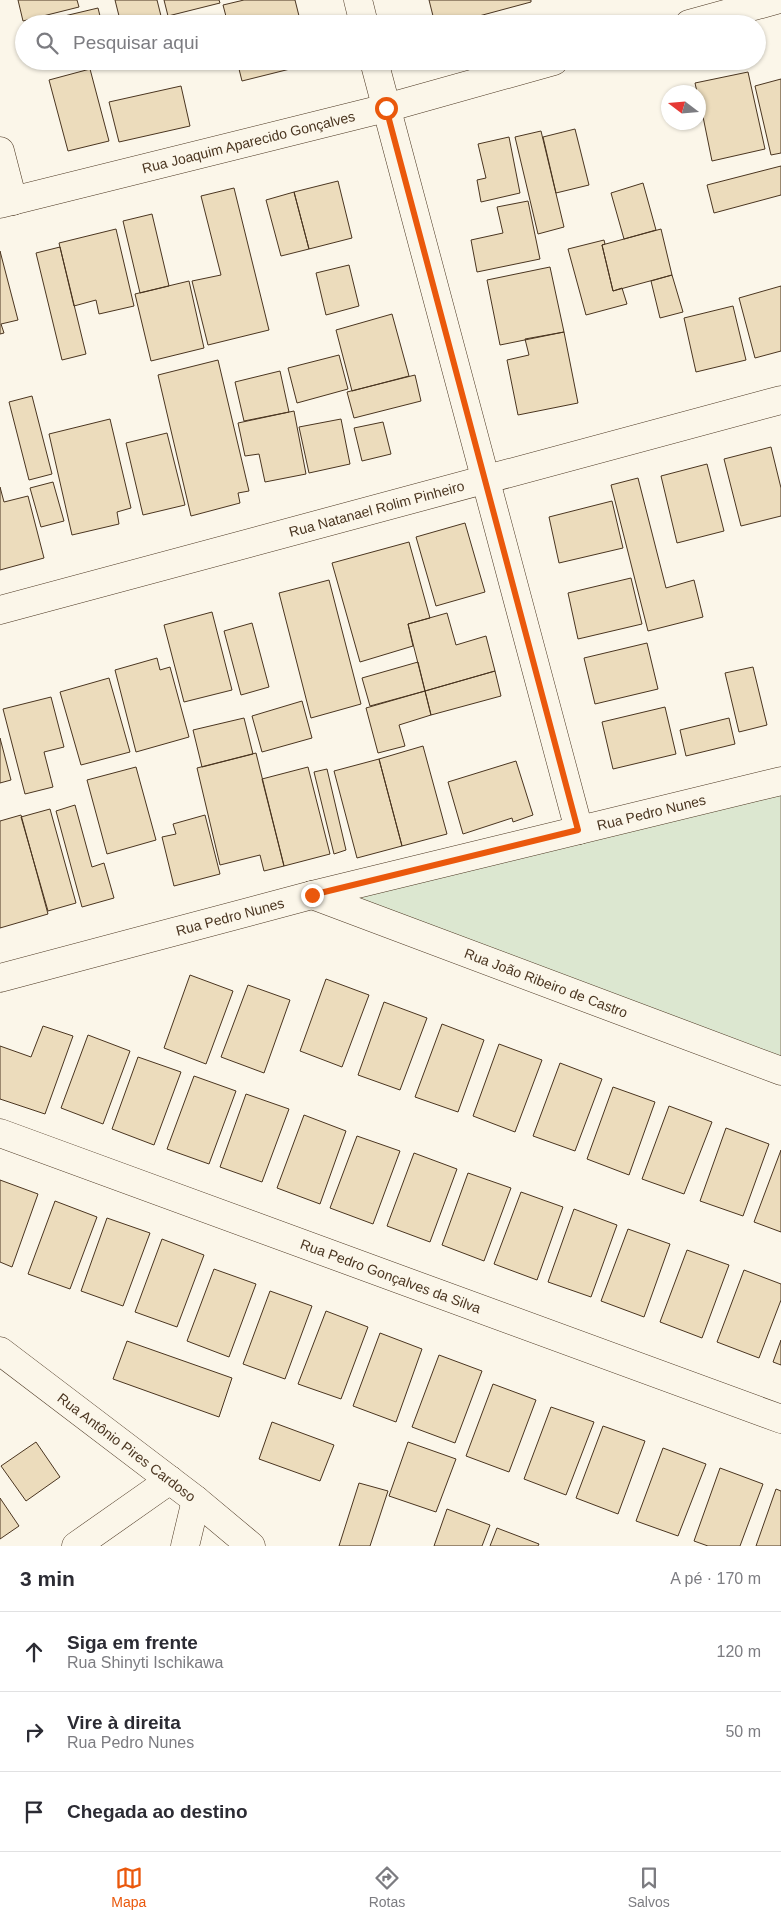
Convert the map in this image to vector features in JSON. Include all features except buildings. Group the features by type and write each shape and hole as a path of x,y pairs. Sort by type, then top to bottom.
{"street":[{"path":"358,0 362,15"},
{"path":"718,15 761,2"},
{"path":"376,70 578,830"},
{"name":"Rua Joaquim Aparecido Gonçalves","path":"7,202 386,108 522,70"},
{"path":"0,151 7,202"},
{"name":"Rua Natanael Rolim Pinheiro","path":"0,610 781,400"},
{"name":"Rua Pedro Nunes","path":"0,978 312,895 781,781"},
{"name":"Rua João Ribeiro de Castro","path":"312,895 781,1071"},
{"name":"Rua Pedro Gonçalves da Silva","path":"0,1133 781,1419"},
{"name":"Rua Antônio Pires Cardoso","path":"0,1352 196,1500 251,1546"},
{"path":"76,1546 170,1480"},
{"path":"185,1546 196,1500"}],"green space":[{"path":"781,795 781,1059 345,898"}],"route":[{"path":"312,895 578,830 386,108"}]}
